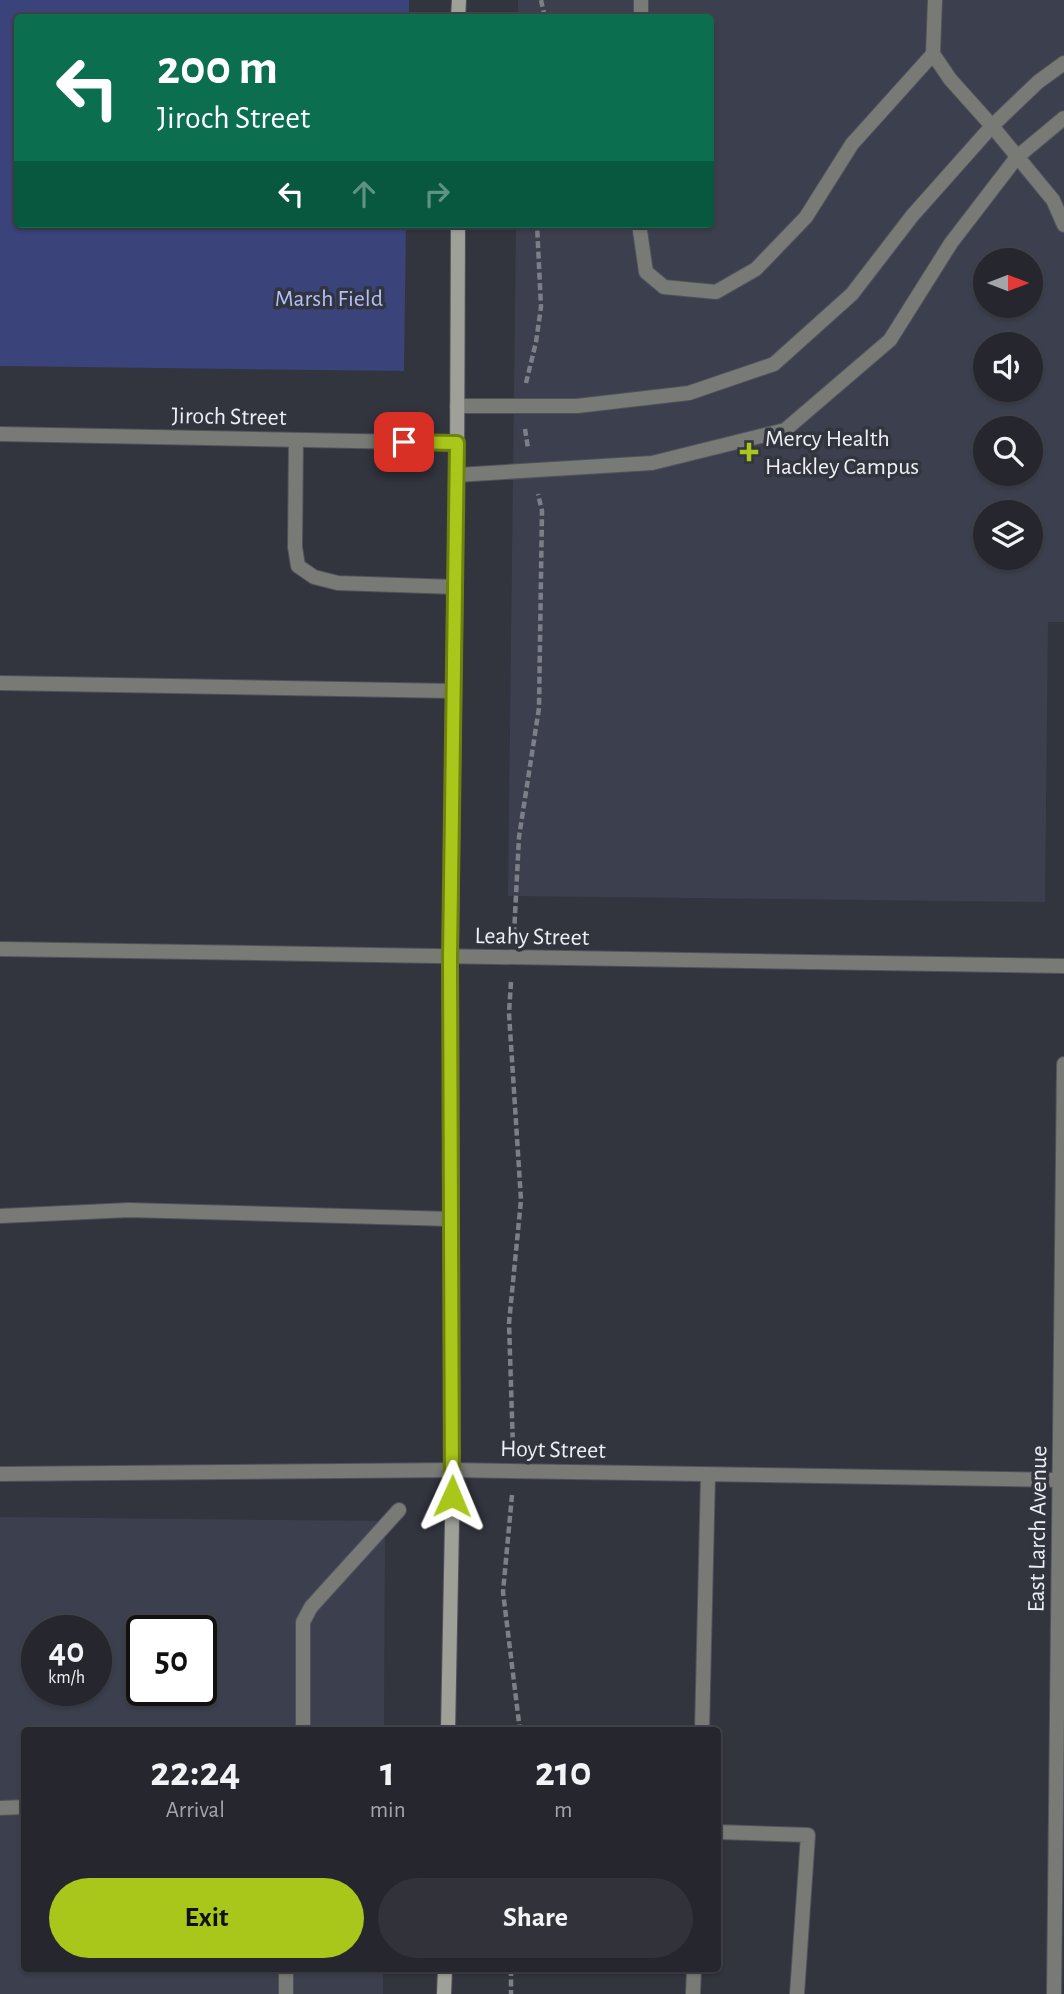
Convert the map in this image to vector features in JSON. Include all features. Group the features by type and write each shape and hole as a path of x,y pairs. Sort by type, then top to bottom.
{"main road":[{"path":"448,1727 453,1470 450,958 458,228"},
{"path":"444,1994 445,1972"}],"street":[{"path":"935,0 933,54 950,79 1053,200 1064,225"},
{"path":"640,228 646,272 664,287 716,292 756,269 806,217 852,144 933,54"},
{"path":"457,406 577,406 689,393 774,364 852,294 912,216 992,126 1038,82 1064,63"},
{"path":"457,475 652,463 785,430 890,340 951,243 1017,157 1064,118"},
{"name":"Jiroch Street","path":"0,434 457,443"},
{"path":"296,440 295,547 298,566 314,577 338,583 455,586"},
{"path":"0,683 454,691"},
{"name":"Leahy Street","path":"0,949 1064,966"},
{"name":"East Larch Avenue","path":"1054,1994 1060,1748 1064,1063"},
{"path":"0,1216 129,1210 452,1219"},
{"name":"Hoyt Street","path":"0,1474 453,1470 1062,1480"},
{"path":"702,1727 708,1475"},
{"path":"303,1727 303,1622 311,1607 399,1510"},
{"path":"0,1808 21,1807"},
{"path":"721,1832 808,1835 797,1994"},
{"path":"286,1972 286,1994"},
{"path":"693,1994 694,1972"}],"path":[{"path":"511,1972 511,1994"}],"shaded area":[{"name":"Mercy Health Hackley Campus","path":"518,0 1064,0 1064,622 1048,622 1045,902 508,896 516,228 714,228 714,14 518,14"},
{"path":"0,1517 385,1521 384,1727 21,1727 21,1972 383,1972 383,1994 0,1994"}],"green space":[{"name":"Marsh Field","path":"0,0 409,0 409,14 14,14 14,228 406,228 404,371 0,366"}],"place":[{"name":"Mercy Health Hackley Campus","path":"749,452"}],"route":[{"path":"404,442 457,443 450,958 452,1496"}]}
